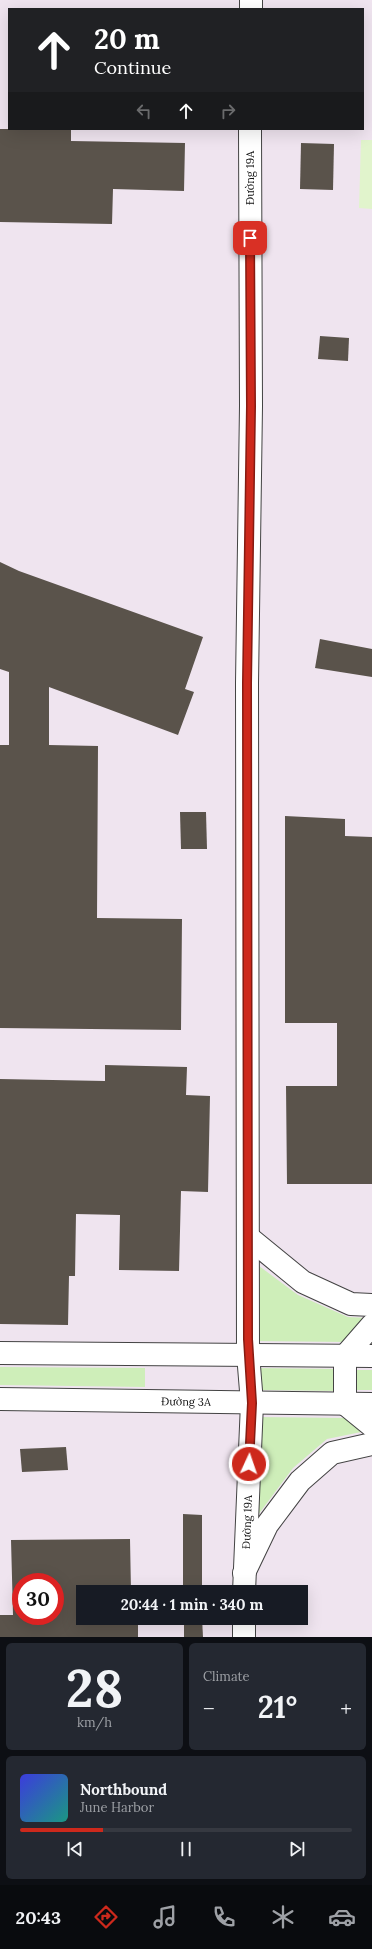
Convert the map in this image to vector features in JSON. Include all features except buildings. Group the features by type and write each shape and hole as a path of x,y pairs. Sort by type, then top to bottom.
{"street":[{"name":"Đường 19A","path":"244,1583 252,1403 248,1354 247,683 251,406 250,130"},
{"path":"248,1237 302,1282 351,1304 372,1305"},
{"path":"372,1325 344,1356 345,1404 372,1426"},
{"path":"0,1353 372,1356"},
{"name":"Đường 3A","path":"0,1399 372,1404"},
{"path":"244,1583 267,1525 300,1481 332,1453 372,1444"},
{"path":"244,1625 244,1637"}],"shaded area":[{"path":"0,0 372,0 372,1637 0,1637"}],"green space":[{"path":"361,140 372,140 372,209 359,208"},
{"path":"251,1260 298,1295 348,1317 368,1318 346,1342 250,1341"},
{"path":"0,1367 145,1368 145,1387 0,1385"},
{"path":"249,1368 337,1369 337,1391 249,1390"},
{"path":"353,1370 372,1370 372,1390 353,1390"},
{"path":"251,1417 349,1418 366,1431 327,1439 293,1468 255,1519"}],"route":[{"path":"249,1464 252,1403 248,1354 247,683 251,406 250,238"}]}
